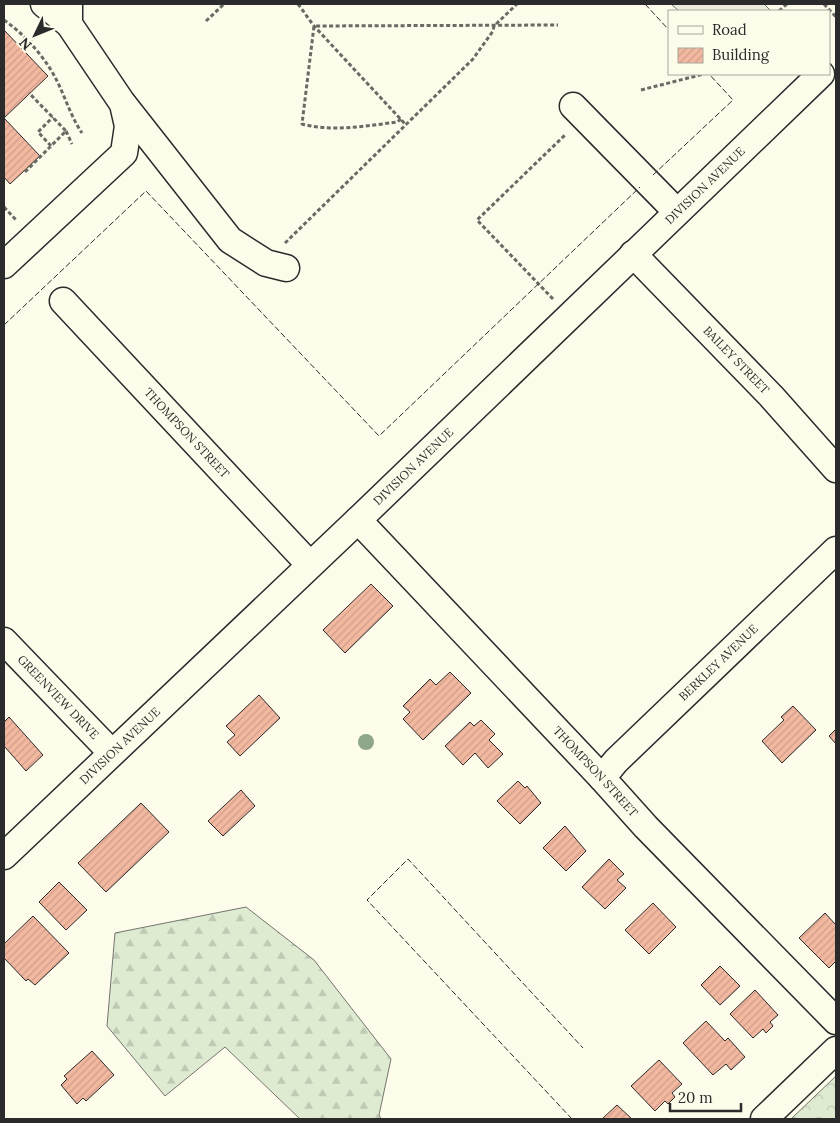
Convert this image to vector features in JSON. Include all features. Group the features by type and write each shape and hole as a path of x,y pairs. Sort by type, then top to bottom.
{"street":[{"path":"4,265 124,153 128,126 119,98 69,14 44,4"},
{"name":"DIVISION AVENUE","path":"4,856 358,520 820,75"},
{"path":"119,98 230,240 266,264 282,257"},
{"path":"579,111 677,212"},
{"name":"BAILEY STREET","path":"633,254 771,396 836,469"},
{"name":"THOMPSON STREET","path":"63,301 310,565"},
{"name":"THOMPSON STREET","path":"358,520 646,827 836,1021"},
{"name":"BERKLEY AVENUE","path":"602,778 616,761 836,550"},
{"name":"GREENVIEW DRIVE","path":"4,641 112,752"},
{"path":"764,1119 835,1052"}],"path":[{"path":"206,21 224,4"},
{"path":"298,4 314,26 406,125"},
{"path":"282,257 284,245 473,59 493,31 494,26 517,4"},
{"path":"4,20 40,55 56,80 72,118 82,133"},
{"path":"314,26 558,25"},
{"path":"314,26 302,124 318,128 375,125 397,122 401,119"},
{"path":"641,90 700,75"},
{"path":"29,94 66,131 72,144"},
{"path":"569,316 477,220 579,111"},
{"path":"51,146 38,132 53,117"},
{"path":"25,172 66,131"}],"green space":[{"path":"246,907 314,960 391,1059 379,1115 381,1119 300,1119 225,1047 165,1096 107,1026 115,933"},
{"path":"836,1076 836,1119 791,1119"}],"shaded area":[{"path":"671,4 764,4 770,10 678,10"}],"building":[{"path":"4,30 48,76 4,118"},
{"path":"4,118 40,156 10,184 4,177"},
{"path":"371,584 393,606 345,653 323,630"},
{"path":"450,672 471,693 423,740 403,719 410,712 403,706 430,679 436,685"},
{"path":"259,695 280,718 240,756 227,742 235,735 226,726"},
{"path":"793,706 816,730 782,763 762,741 784,720 781,717"},
{"path":"9,717 43,755 26,771 4,746 4,722"},
{"path":"481,720 495,734 489,740 503,754 488,768 475,753 463,765 445,746 470,722 474,726"},
{"path":"836,729 836,744 829,736"},
{"path":"518,781 525,788 527,786 541,803 520,824 497,801"},
{"path":"241,790 255,806 223,836 208,821"},
{"path":"141,803 169,832 106,892 78,863"},
{"path":"565,826 586,851 566,871 543,848"},
{"path":"609,859 624,874 617,880 626,888 605,909 582,887"},
{"path":"59,882 87,910 66,930 39,902"},
{"path":"653,903 676,927 649,954 625,930"},
{"path":"825,913 836,925 836,961 829,968 799,938"},
{"path":"33,916 69,953 35,985 28,979 26,981 4,958 4,944"},
{"path":"720,966 740,986 720,1005 701,985"},
{"path":"755,990 778,1015 770,1022 773,1026 766,1033 763,1029 753,1038 730,1014"},
{"path":"706,1021 725,1041 728,1038 745,1057 731,1070 726,1064 713,1075 683,1043"},
{"path":"92,1051 114,1075 86,1101 83,1098 77,1104 61,1085 67,1079 64,1076"},
{"path":"659,1060 682,1084 672,1093 675,1097 668,1104 665,1101 655,1111 631,1086"},
{"path":"617,1105 632,1119 602,1119"}],"fence":[{"path":"645,4 668,29"},
{"path":"653,175 733,100 710,75"},
{"path":"4,325 146,191 379,436 640,187"},
{"path":"572,1119 367,900 408,859 583,1048"}]}
